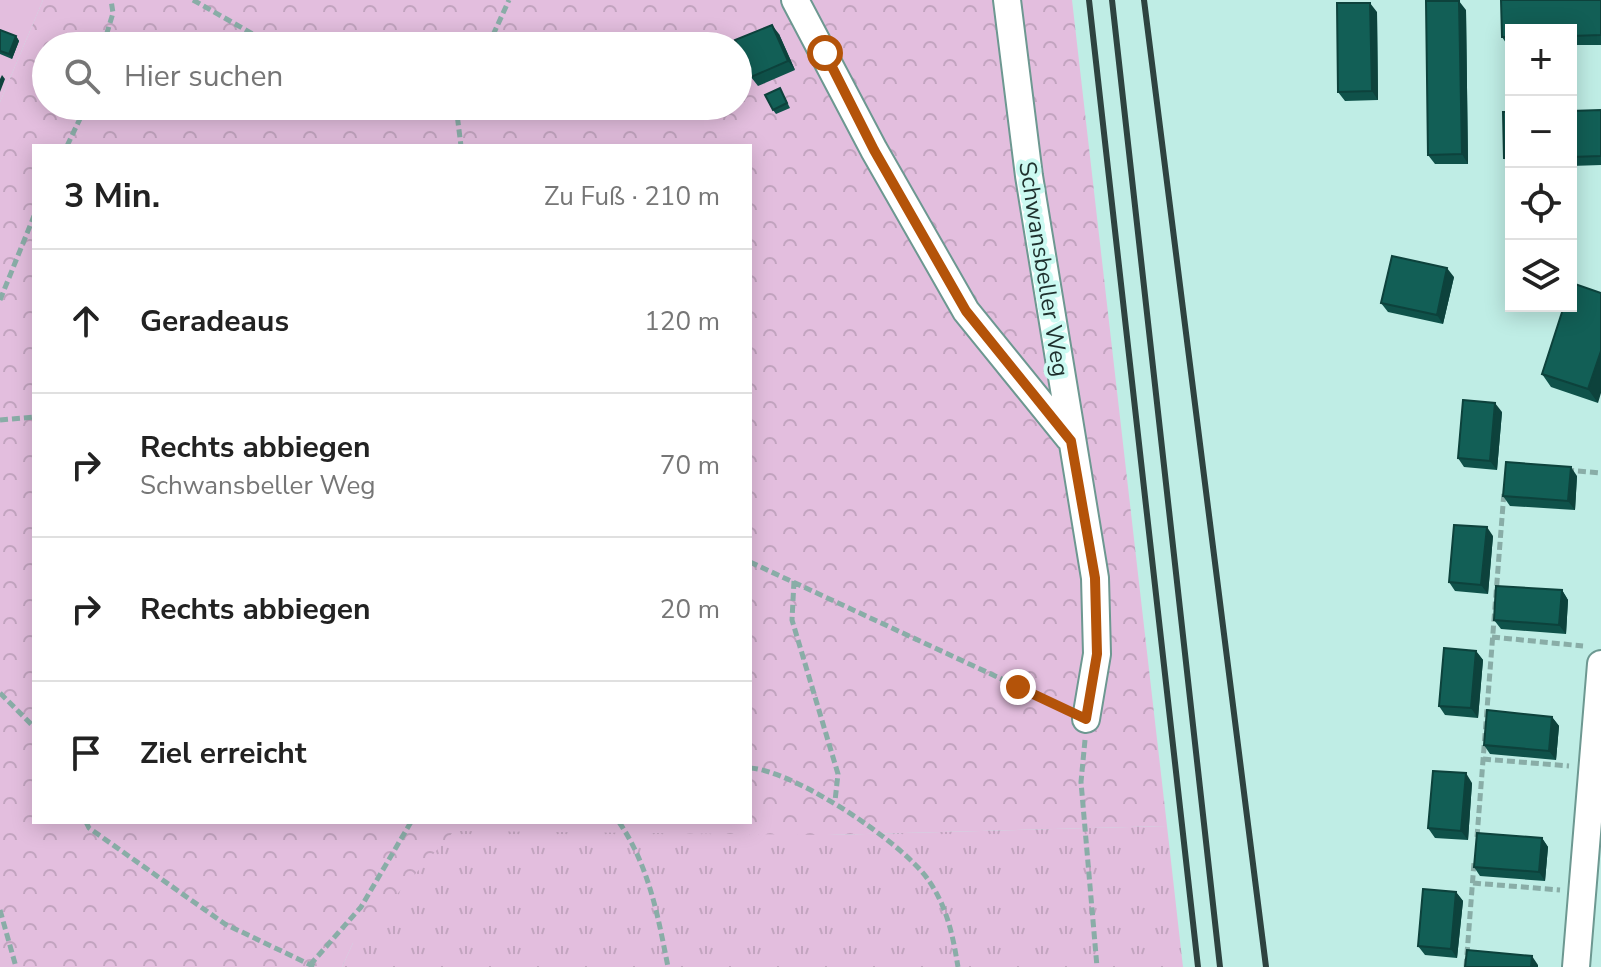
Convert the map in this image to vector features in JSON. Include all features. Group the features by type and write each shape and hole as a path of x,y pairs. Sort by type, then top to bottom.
{"street":[{"path":"795,0 874,150 966,311 1071,441"},
{"name":"Schwansbeller Weg","path":"1007,0 1029,176 1095,578 1097,654 1086,719"},
{"path":"1576,967 1592,768 1593,655"}],"path":[{"path":"107,32 113,13 111,0"},
{"path":"193,0 249,32"},
{"path":"494,32 509,0"},
{"path":"68,144 79,120"},
{"path":"458,120 461,144"},
{"path":"0,300 32,221"},
{"path":"0,420 32,417"},
{"path":"1553,468 1601,473"},
{"path":"1466,967 1505,479"},
{"path":"752,563 1086,719 1081,782 1097,967"},
{"path":"794,581 792,620 838,774 835,801"},
{"path":"1492,637 1593,655"},
{"path":"0,693 32,725"},
{"path":"1483,759 1592,768"},
{"path":"752,769 835,801 928,878 950,922 958,967"},
{"path":"87,824 225,924 313,966 361,907 410,824"},
{"path":"620,824 639,856 654,897 668,967"},
{"path":"1473,883 1582,892"},
{"path":"0,910 16,967"}],"green space":[{"path":"0,0 43,0 0,102"},
{"path":"43,0 1072,0 1167,826 828,835 353,943 342,967 0,967 0,102"},
{"path":"1167,826 1183,967 342,967 353,943 454,831 828,835"}],"building":[{"path":"1501,0 1601,0 1601,35 1577,36 1577,24 1505,24 1505,37 1502,37"},
{"path":"1426,1 1459,1 1462,154 1428,155"},
{"path":"1337,3 1370,3 1372,91 1338,92"},
{"path":"772,25 788,61 752,77 752,33"},
{"path":"0,30 16,36 9,54 0,51"},
{"path":"780,88 787,103 773,110 765,95"},
{"path":"1601,110 1601,156 1577,157 1577,111"},
{"path":"1503,112 1505,112 1505,158"},
{"path":"1392,256 1447,268 1437,315 1381,303"},
{"path":"1577,285 1601,293 1601,351 1588,389 1542,374 1562,312 1577,312"},
{"path":"1463,400 1495,403 1490,461 1458,458"},
{"path":"1506,462 1571,467 1568,501 1503,496"},
{"path":"1454,525 1487,527 1481,585 1449,582"},
{"path":"1496,586 1562,590 1559,625 1494,620"},
{"path":"1444,648 1476,651 1471,708 1439,706"},
{"path":"1487,710 1552,717 1549,751 1484,745"},
{"path":"1433,771 1466,773 1461,831 1428,828"},
{"path":"1477,833 1542,838 1539,872 1474,867"},
{"path":"1423,889 1456,892 1451,949 1418,946"},
{"path":"1467,950 1532,956 1531,967 1465,967"}],"railway":[{"path":"1089,0 1198,967"},
{"path":"1112,0 1220,967"},
{"path":"1144,0 1266,967"}],"route":[{"path":"825,53 874,150 966,311 1071,441 1095,578 1097,654 1086,719 1018,687"}]}
